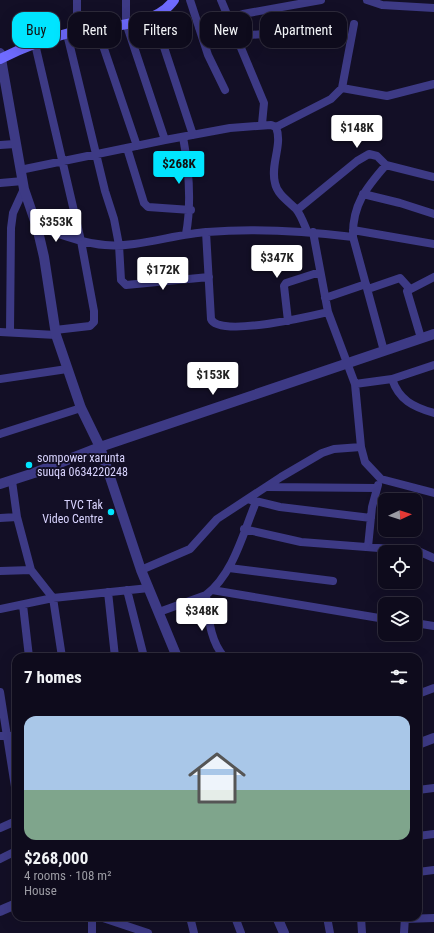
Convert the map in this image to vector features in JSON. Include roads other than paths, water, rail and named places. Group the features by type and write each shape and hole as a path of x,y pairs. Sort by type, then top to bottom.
{"main road":[{"path":"160,12 174,0"},
{"path":"121,24 129,23"},
{"path":"0,57 24,48"}],"street":[{"path":"76,12 78,0"},
{"path":"126,0 126,23 164,140"},
{"path":"190,0 208,55 225,90"},
{"path":"221,0 226,12"},
{"path":"252,14 321,0"},
{"path":"367,0 382,5 434,8"},
{"path":"20,170 193,135 262,124 276,127 331,99 342,88 354,24"},
{"path":"0,332 56,332 90,326 94,322 91,286 36,48"},
{"path":"75,48 96,155 119,245 121,280 126,285 209,277"},
{"path":"104,48 137,146"},
{"path":"164,48 193,135"},
{"path":"241,48 264,104 262,124"},
{"path":"0,57 20,170 38,227 56,332 81,408 100,446 141,570 175,653"},
{"path":"342,88 387,96 434,84"},
{"path":"276,127 278,136 273,165 275,184 281,195 297,210 310,232 328,312 354,384 361,447 365,462 381,479 434,493"},
{"path":"183,137 188,164 191,210 186,234"},
{"path":"0,145 15,144"},
{"path":"127,148 144,203 148,207 191,210"},
{"path":"297,210 357,161 369,154 377,156 386,165 434,177"},
{"path":"384,351 353,234 353,222 357,206 363,194 386,165"},
{"path":"0,183 24,185"},
{"path":"10,332 11,228 13,213 24,185"},
{"path":"363,194 400,202 434,214"},
{"path":"38,227 81,241 106,245 119,245 186,234 248,230 353,234 434,244"},
{"path":"206,232 211,319 213,324 219,326 246,326 288,321 328,312"},
{"path":"288,321 284,286 286,283 320,272"},
{"path":"421,338 407,294 409,288 434,277"},
{"path":"325,298 398,278 401,279 409,288"},
{"path":"0,484 12,481 100,446 434,334"},
{"path":"354,384 392,379 434,365"},
{"path":"0,379 67,369"},
{"path":"392,379 399,396 416,406 434,413"},
{"path":"0,434 81,408"},
{"path":"141,570 190,549 217,520 247,499 322,453 334,449 361,447"},
{"path":"368,547 376,488 381,479"},
{"path":"12,481 17,517 31,570 53,598 61,653"},
{"path":"266,487 376,488"},
{"path":"247,499 287,508 371,518"},
{"path":"159,612 209,592 229,568 256,502"},
{"path":"0,518 17,517"},
{"path":"244,529 301,542 418,551 434,558"},
{"path":"229,568 333,581"},
{"path":"0,571 31,570"},
{"path":"0,609 53,598 149,588"},
{"path":"127,590 143,653"},
{"path":"108,592 115,653"},
{"path":"209,592 378,618"},
{"path":"209,592 213,638 216,647 221,653"},
{"path":"23,605 29,653"},
{"path":"422,625 434,626"},
{"path":"422,692 434,688"},
{"path":"0,692 3,736 12,775"},
{"path":"422,742 434,738"},
{"path":"422,790 434,788"},
{"path":"0,828 12,823"},
{"path":"422,836 434,834"},
{"path":"0,859 12,853"},
{"path":"422,872 434,870"},
{"path":"0,911 12,906"},
{"path":"422,918 434,918"},
{"path":"92,921 92,933"},
{"path":"109,921 130,930 148,933"},
{"path":"191,921 194,933"},
{"path":"236,921 241,933"},
{"path":"279,921 284,933"},
{"path":"328,921 330,933"},
{"path":"362,921 362,933"},
{"path":"404,933 405,921"}],"place":[{"name":"sompower xarunta suuqa 0634220248","path":"29,465"},
{"name":"TVC Tak Video Centre","path":"111,512"}]}
